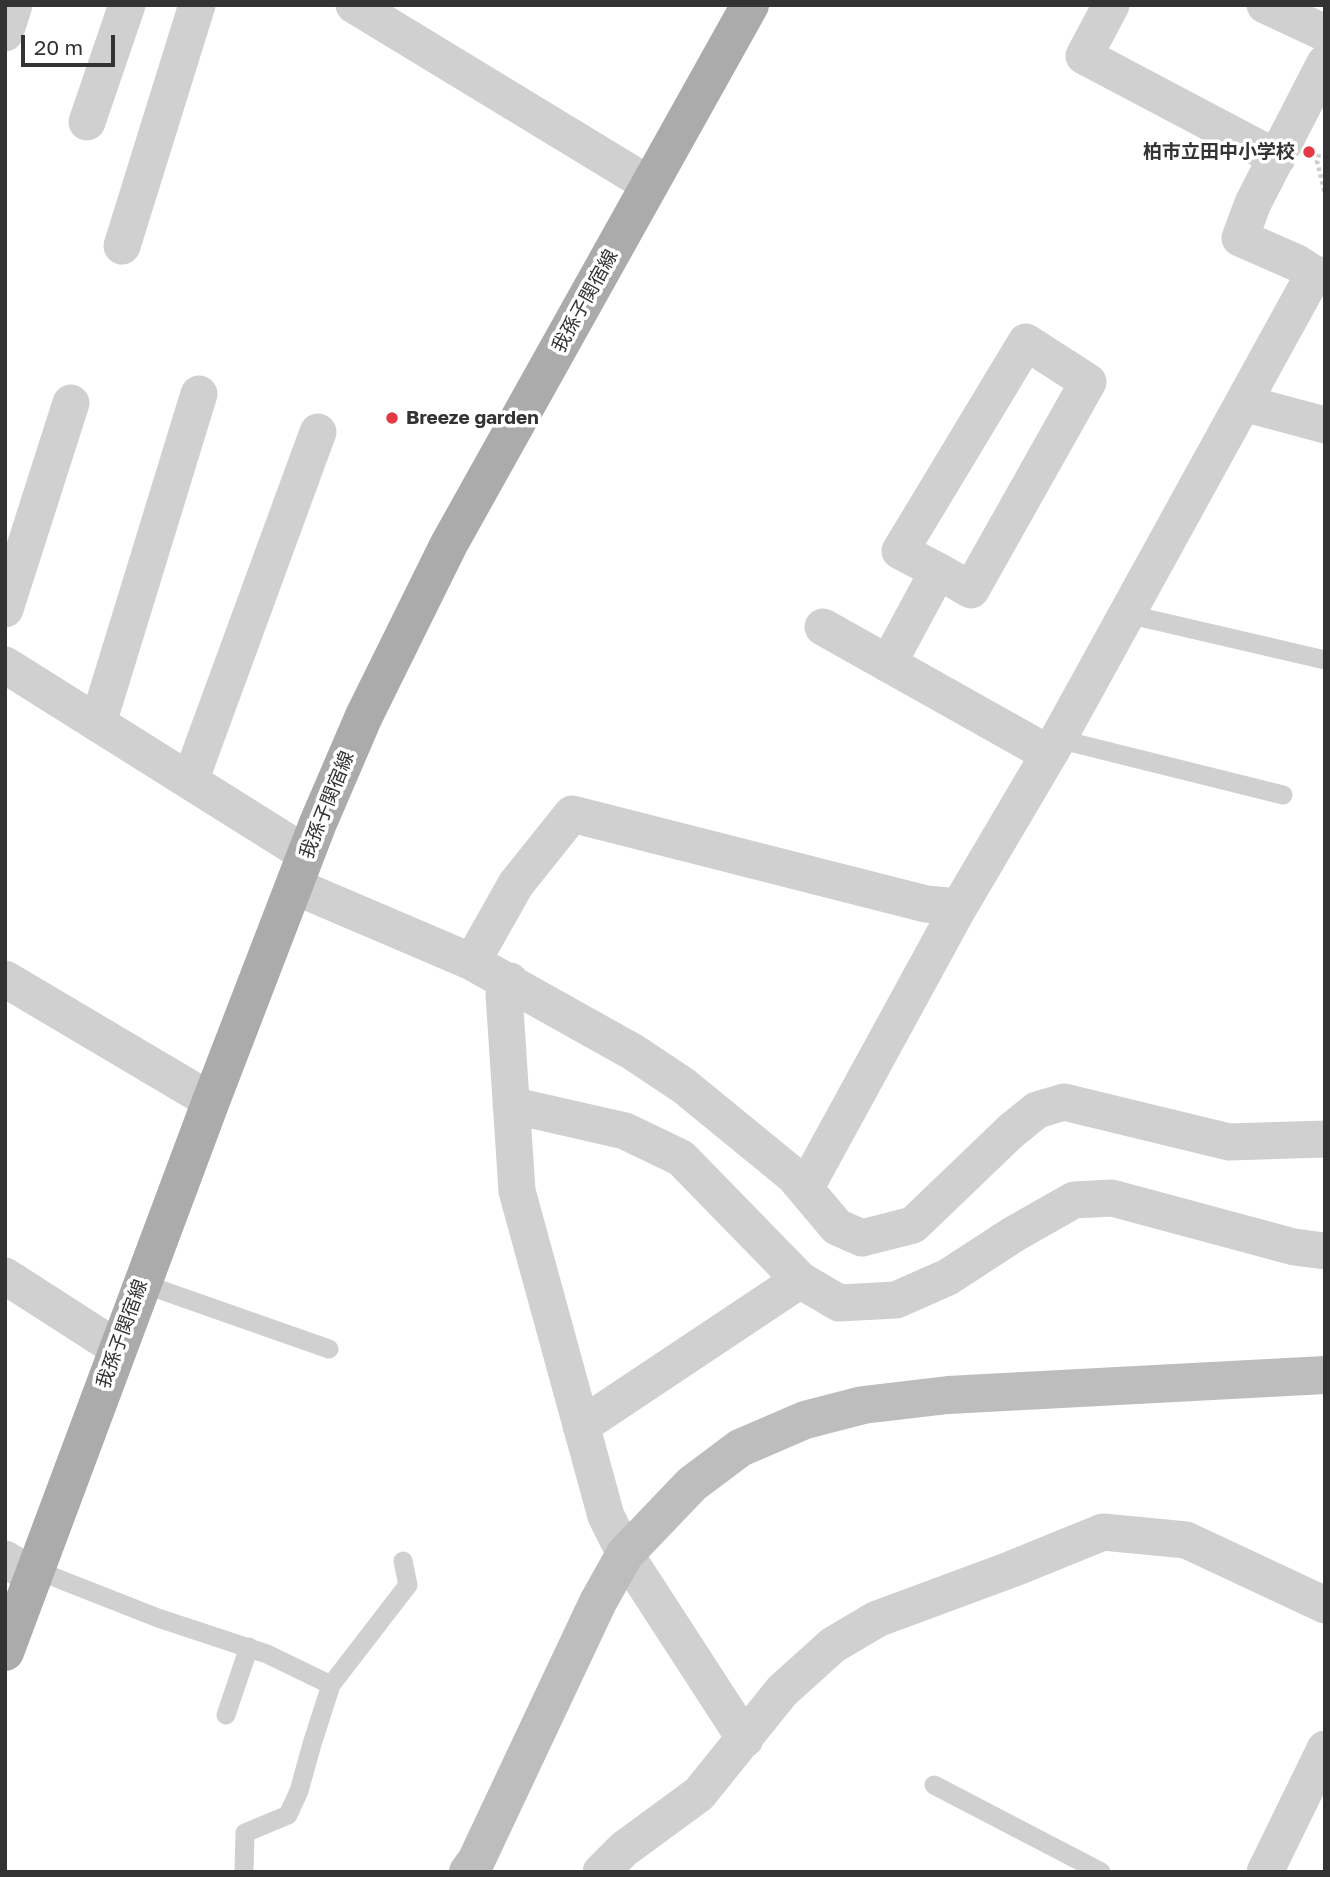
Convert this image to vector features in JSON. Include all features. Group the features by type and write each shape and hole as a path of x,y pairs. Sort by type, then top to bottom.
{"main road":[{"name":"我孫子関宿線","path":"5,1652 25,1569 117,1348 300,870 364,716 449,544 750,5"}],"street":[{"path":"5,33 14,5"},
{"path":"87,122 127,5"},
{"path":"122,246 197,5"},
{"path":"354,5 651,183"},
{"path":"1111,5 1084,56 1277,158"},
{"path":"1265,5 1325,33"},
{"path":"805,1189 959,907 1054,746 1243,403 1319,275 1240,238 1254,203 1325,63"},
{"path":"1026,342 1088,382 971,590 939,571 900,551 1026,342"},
{"path":"98,723 199,394"},
{"path":"1243,403 1325,425"},
{"path":"5,608 71,404"},
{"path":"190,781 318,432"},
{"path":"888,664 939,571"},
{"path":"823,627 888,664 1054,746"},
{"path":"5,665 190,781 300,870 510,981 633,1052 684,1086 794,1175 837,1227 862,1238 912,1225 1011,1131 1037,1110 1064,1102 1229,1142 1325,1139"},
{"path":"472,962 516,884 572,814 926,904 959,907"},
{"path":"5,979 211,1101"},
{"path":"510,981 504,994 517,1191 606,1516 625,1554 745,1739"},
{"path":"511,1105 625,1131 681,1158 800,1280 839,1303 895,1300 948,1277 1014,1234 1074,1200 1112,1198 1294,1247 1325,1251"},
{"path":"5,1276 117,1348"},
{"path":"581,1426 800,1280"},
{"path":"468,1872 476,1861 598,1602 625,1554 692,1484 740,1448 805,1420 863,1405 948,1395 1325,1375"},
{"path":"601,1872 624,1849 699,1794 782,1691 833,1645 877,1619 1103,1532 1186,1540 1325,1605"},
{"path":"1265,1872 1325,1749"}],"lane":[{"path":"1127,614 1325,660"},
{"path":"1054,746 1283,795"},
{"path":"141,1283 329,1349"},
{"path":"244,1872 245,1833 288,1815 299,1791 331,1685 408,1585 403,1561"},
{"path":"25,1569 158,1618 249,1647 331,1685"},
{"path":"226,1715 249,1647"},
{"path":"934,1785 1101,1872"}],"path":[{"path":"1320,149 1317,161 1325,194"}],"place":[{"name":"柏市立田中小学校","path":"1309,152"},
{"name":"Breeze garden","path":"392,418"}]}
